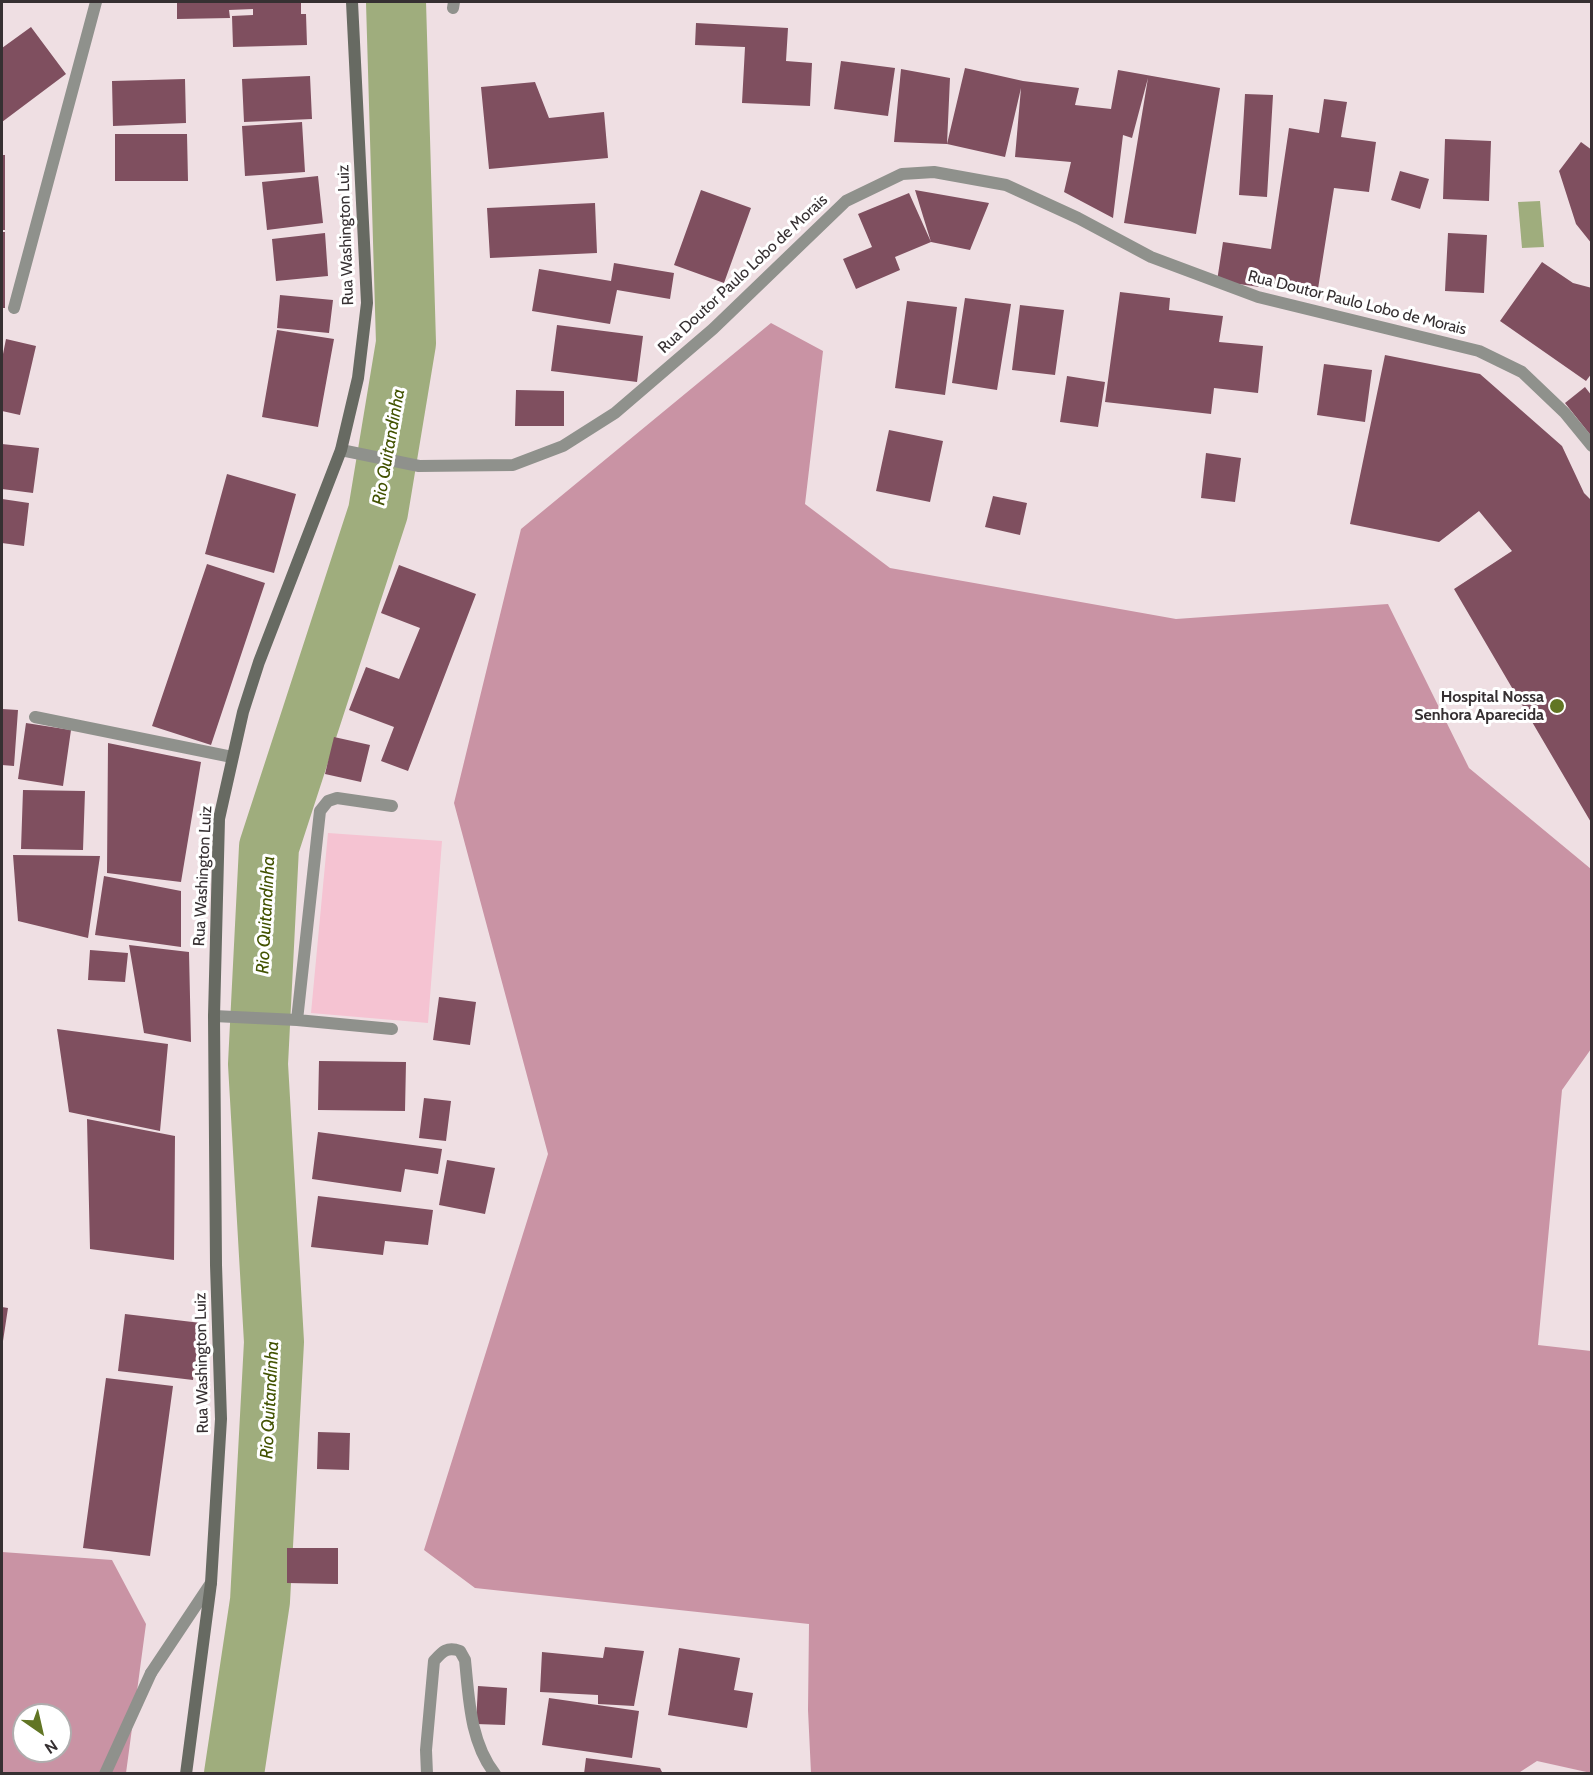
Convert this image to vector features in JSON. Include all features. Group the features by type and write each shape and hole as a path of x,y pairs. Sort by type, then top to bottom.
{"main road":[{"name":"Rua Washington Luiz","path":"186,1773 211,1583 221,1419 216,1266 214,1016 219,819 243,712 259,662 341,450 358,378 367,303 352,2"}],"street":[{"path":"14,308 96,2"},
{"name":"Rua Doutor Paulo Lobo de Morais","path":"341,450 419,466 513,465 563,446 615,413 713,329 846,201 902,174 934,172 1005,185 1078,218 1151,257 1258,297 1479,351 1522,372 1565,413 1592,446"},
{"path":"35,717 232,758"},
{"path":"297,1020 320,811 328,801 337,798 392,806"},
{"path":"214,1016 297,1020 392,1029"},
{"path":"105,1773 151,1673 211,1583"},
{"path":"427,1773 426,1750 434,1661 443,1650 453,1648 460,1651 465,1660 475,1733 488,1765 495,1773"}],"shaded area":[{"path":"1540,201 1544,247 1522,248 1518,202"},
{"path":"771,323 823,351 805,504 890,568 1176,619 1388,604 1469,768 1591,869 1591,1049 1562,1090 1538,1345 1591,1351 1591,1773 1537,1761 1517,1774 811,1773 808,1710 809,1624 475,1588 424,1550 548,1154 454,803 521,529"},
{"path":"328,833 442,841 428,1023 311,1013"},
{"path":"2,1552 112,1560 146,1624 126,1773 2,1773"}],"building":[{"path":"177,2 301,2 301,14 306,14 307,45 233,47 232,16 253,15 253,9 229,10 230,18 177,19"},
{"path":"696,23 788,28 786,61 812,63 810,106 742,103 745,47 695,45"},
{"path":"31,27 66,74 2,122 2,48"},
{"path":"841,61 895,68 888,116 834,109"},
{"path":"965,68 1023,81 1079,88 1075,105 1111,109 1118,70 1220,88 1196,234 1124,223 1148,78 1132,138 1123,135 1113,218 1064,192 1071,162 1015,157 1021,88 1005,157 947,144"},
{"path":"901,69 950,78 947,144 894,142"},
{"path":"310,76 312,119 244,122 242,79"},
{"path":"185,79 186,123 113,126 112,81"},
{"path":"535,82 549,118 604,112 608,158 489,169 481,87"},
{"path":"1245,94 1273,95 1267,197 1239,195"},
{"path":"1324,99 1347,102 1341,137 1376,142 1369,192 1334,188 1317,295 1217,281 1223,242 1271,249 1289,128 1319,133"},
{"path":"302,122 305,172 245,176 242,126"},
{"path":"115,134 187,134 188,181 115,181"},
{"path":"1445,139 1491,141 1489,201 1443,199"},
{"path":"1581,142 1592,150 1592,244 1576,224 1559,171"},
{"path":"2,155 5,155 5,230 2,230"},
{"path":"1400,171 1429,179 1420,209 1391,200"},
{"path":"318,176 323,223 267,230 262,182"},
{"path":"701,190 751,208 724,283 674,265"},
{"path":"915,190 989,203 970,250 931,242"},
{"path":"909,193 931,242 895,257 900,270 856,289 843,259 872,247 858,214"},
{"path":"595,203 597,253 490,258 487,208"},
{"path":"2,232 5,232 5,308 2,308"},
{"path":"325,233 328,276 276,281 272,239"},
{"path":"1448,233 1487,235 1484,293 1445,291"},
{"path":"1542,262 1573,283 1592,288 1590,304 1592,306 1592,373 1586,381 1500,321"},
{"path":"614,263 674,273 670,299 617,290 610,324 532,311 539,269 611,281"},
{"path":"1120,292 1170,298 1169,310 1223,316 1219,342 1263,346 1258,393 1214,388 1211,414 1105,402"},
{"path":"280,295 333,300 329,333 277,328"},
{"path":"965,298 1011,304 997,390 952,383"},
{"path":"907,301 957,307 945,395 895,388"},
{"path":"1020,305 1064,310 1055,375 1012,370"},
{"path":"557,325 643,336 637,382 551,371"},
{"path":"277,330 334,339 318,427 262,417"},
{"path":"6,339 36,346 20,415 2,411 2,359"},
{"path":"1385,355 1480,374 1562,446 1584,493 1592,501 1592,824 1454,589 1512,551 1479,511 1439,542 1350,524"},
{"path":"1324,364 1372,370 1365,422 1317,415"},
{"path":"1067,376 1105,382 1098,427 1060,422"},
{"path":"1585,387 1592,396 1592,437 1565,403"},
{"path":"516,390 564,391 564,426 515,426"},
{"path":"889,430 943,441 930,502 876,491"},
{"path":"2,444 39,448 33,493 2,489"},
{"path":"1206,453 1241,458 1235,502 1201,498"},
{"path":"227,474 296,494 274,573 205,554"},
{"path":"993,496 1027,503 1020,535 985,527"},
{"path":"2,499 29,503 24,546 2,543"},
{"path":"207,564 265,583 211,745 152,726"},
{"path":"399,565 476,594 408,771 381,761 394,727 349,710 366,667 399,679 420,628 381,613"},
{"path":"2,709 18,710 14,766 2,765"},
{"path":"26,723 71,730 63,786 18,779"},
{"path":"334,737 370,745 361,782 325,774"},
{"path":"108,743 201,762 181,882 107,873"},
{"path":"23,790 85,791 83,850 21,849"},
{"path":"13,855 100,856 88,938 18,921"},
{"path":"104,876 181,891 181,947 95,935"},
{"path":"129,945 189,952 191,1042 144,1033"},
{"path":"90,950 128,953 125,982 88,980"},
{"path":"439,997 476,1002 470,1045 433,1040"},
{"path":"57,1029 168,1044 160,1131 69,1112"},
{"path":"319,1061 406,1062 405,1111 318,1110"},
{"path":"424,1098 451,1101 446,1141 419,1138"},
{"path":"87,1119 175,1136 174,1260 90,1249"},
{"path":"318,1132 442,1149 438,1174 405,1169 401,1192 312,1179"},
{"path":"447,1160 495,1168 485,1214 439,1205"},
{"path":"318,1196 433,1210 428,1245 385,1241 383,1255 311,1247"},
{"path":"2,1307 8,1308 3,1341 2,1341"},
{"path":"125,1314 201,1323 193,1380 118,1371"},
{"path":"106,1378 173,1386 150,1556 83,1548"},
{"path":"318,1432 350,1433 349,1470 317,1469"},
{"path":"287,1548 338,1548 338,1584 287,1583"},
{"path":"605,1647 644,1651 634,1706 598,1704 598,1695 540,1692 542,1652 603,1658"},
{"path":"679,1648 740,1658 734,1690 753,1693 747,1728 668,1715"},
{"path":"478,1686 507,1688 505,1725 476,1724"},
{"path":"549,1698 639,1711 632,1758 542,1745"},
{"path":"586,1758 660,1768 663,1774 584,1774"}],"waterway":[{"name":"Rio Quitandinha","path":"234,1774 260,1601 274,1342 258,1064 269,847 378,512 406,343 396,2"}],"place":[{"name":"Hospital Nossa Senhora Aparecida","path":"1557,706"}]}
